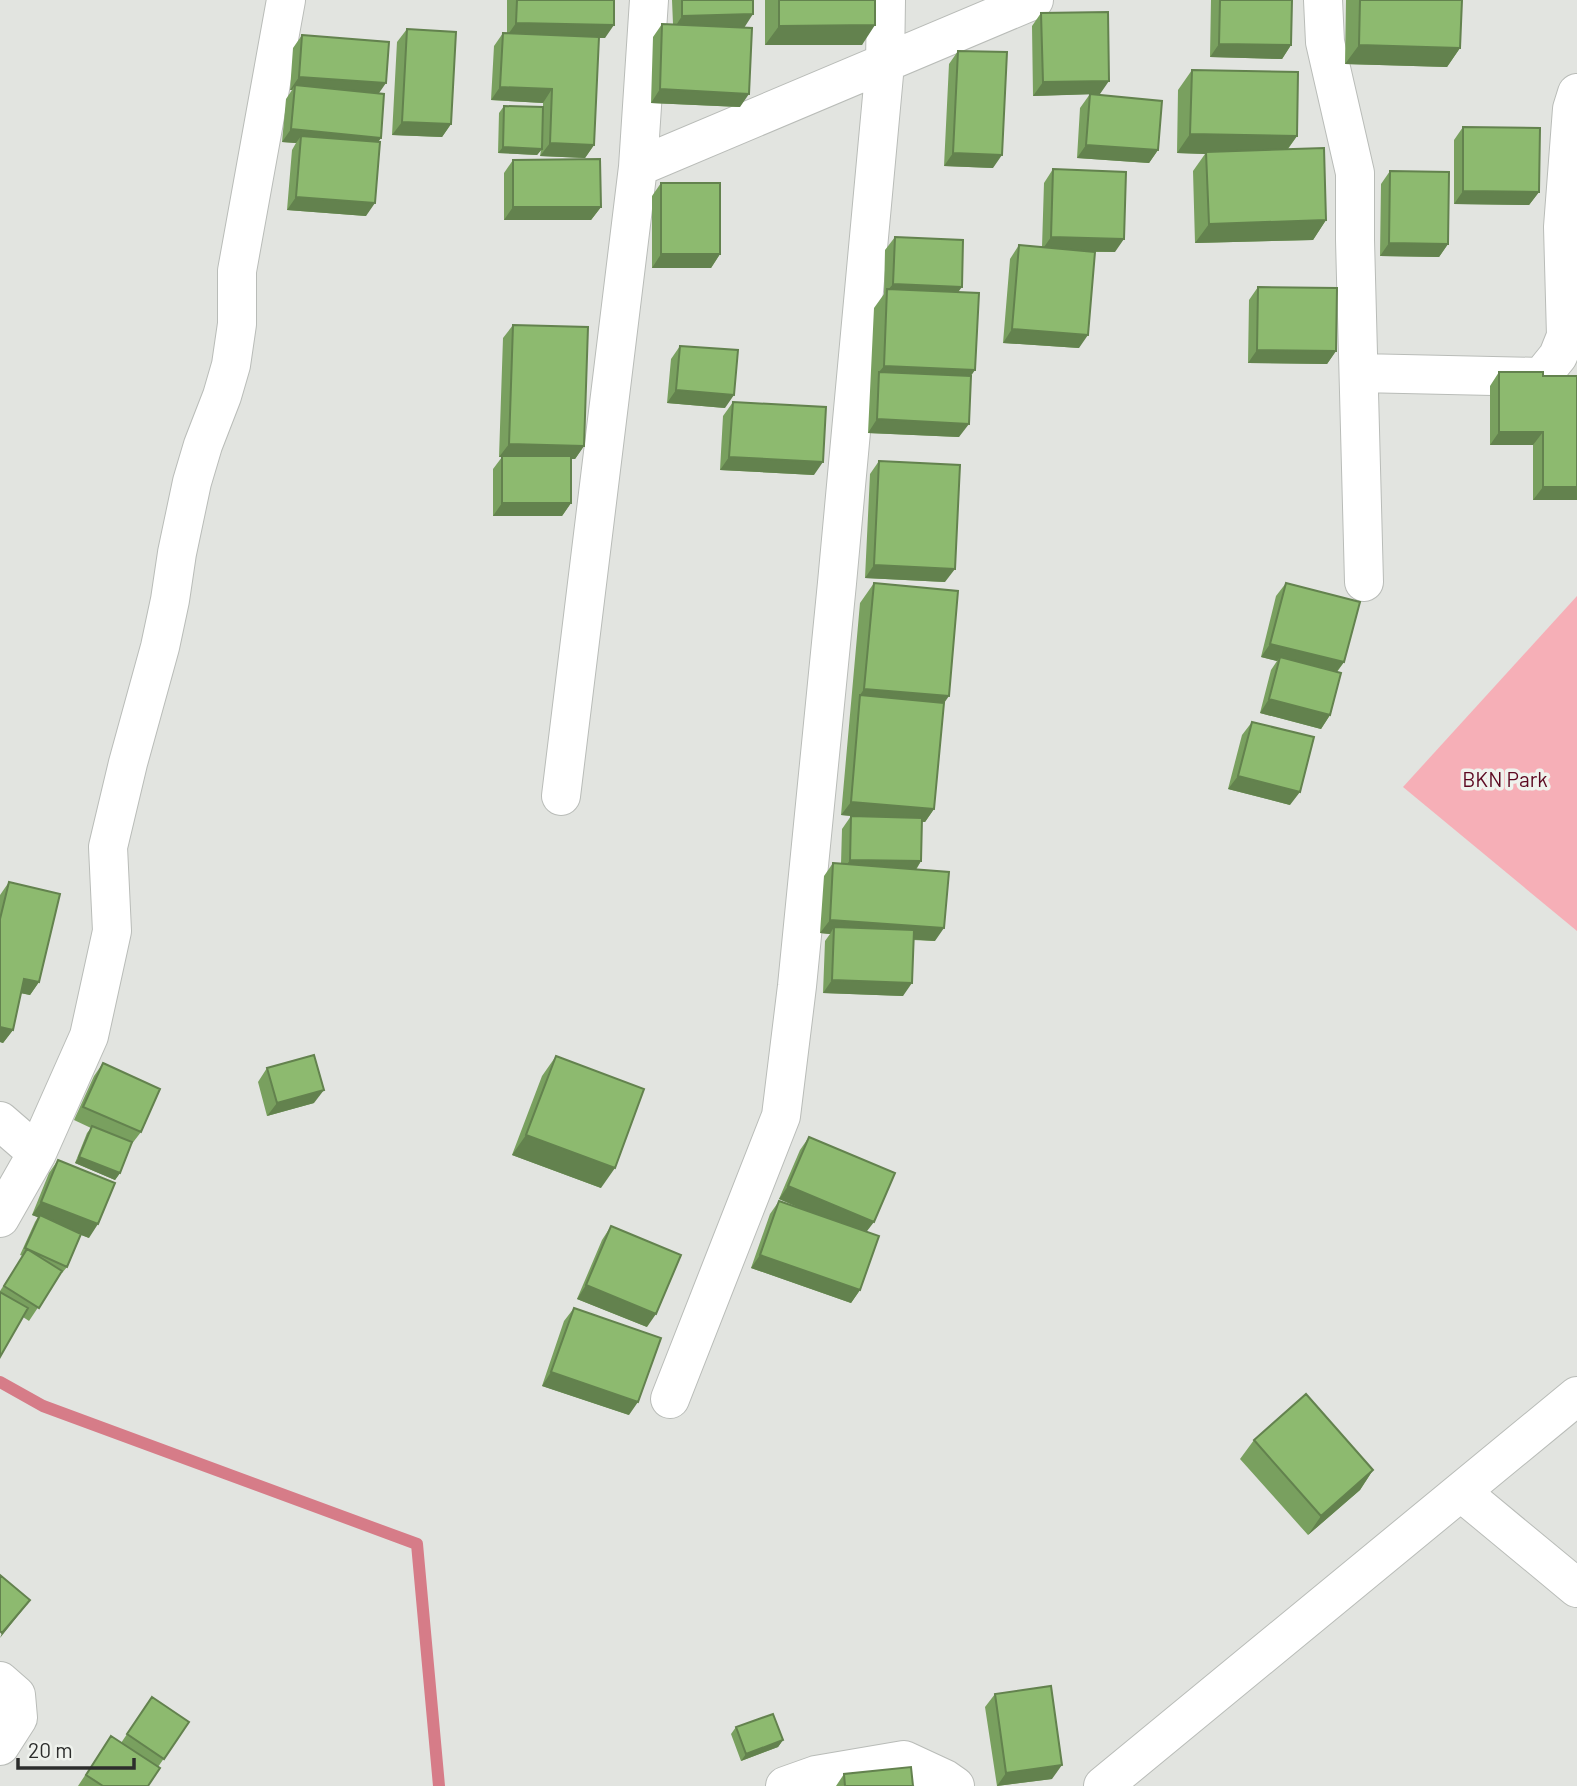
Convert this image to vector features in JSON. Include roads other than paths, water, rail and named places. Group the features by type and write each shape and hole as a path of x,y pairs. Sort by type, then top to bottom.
{"street":[{"path":"0,1217 37,1153 89,1037 112,931 108,847 170,600 192,482 231,365 237,324 237,271 286,0"},
{"path":"561,796 638,167 649,0"},
{"path":"670,1399 781,1116 800,958 837,583 885,64 886,0"},
{"path":"638,167 1034,0"},
{"path":"1323,0 1325,41 1355,173 1364,583"},
{"path":"1359,373 1541,377 1558,356 1566,336 1563,227 1572,109 1577,93"},
{"path":"0,1121 37,1153"},
{"path":"1103,1786 1577,1396"},
{"path":"1461,1492 1577,1588"},
{"path":"0,1681 16,1695 18,1718 0,1746"},
{"path":"785,1786 816,1776 904,1760 955,1786"}],"waterway":[{"path":"0,1382 43,1406 417,1544 439,1786"}],"park label":[{"name":"BKN Park","path":"1505,780"}]}
